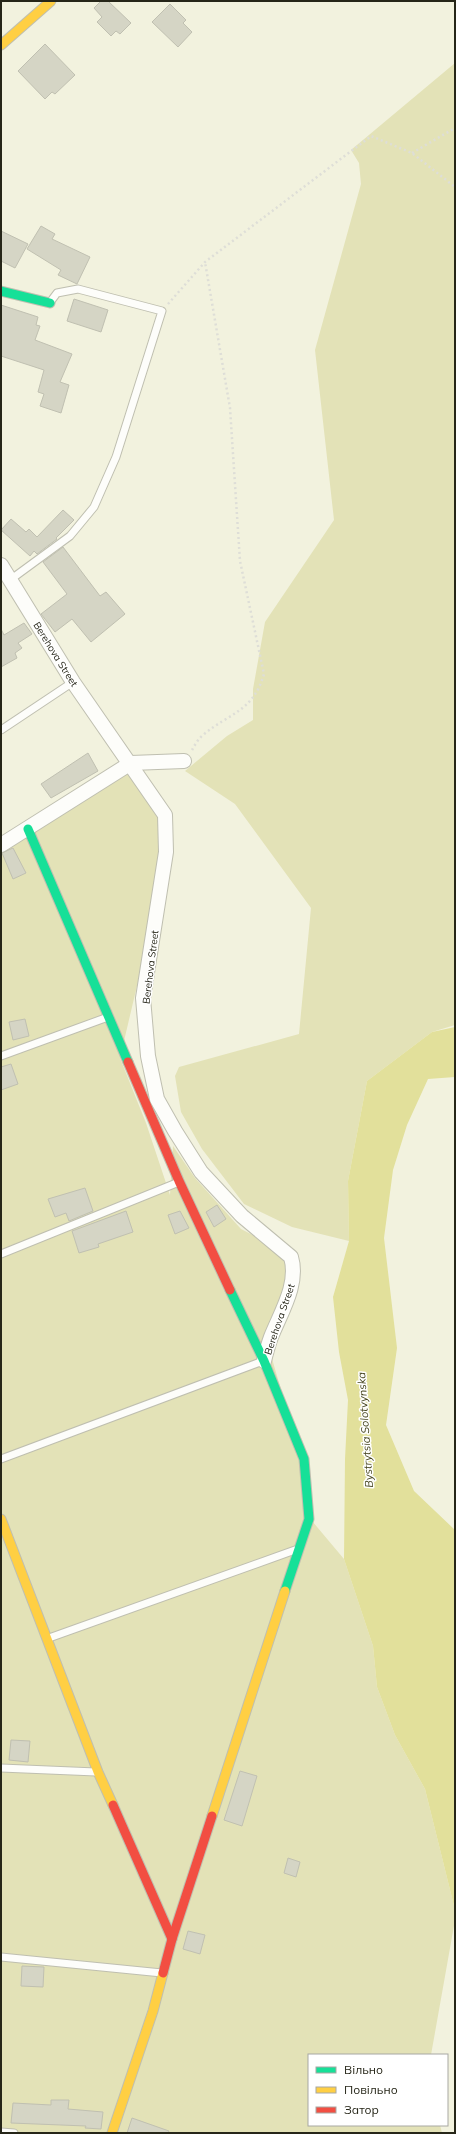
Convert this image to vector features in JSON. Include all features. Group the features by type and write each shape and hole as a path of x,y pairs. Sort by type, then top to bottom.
{"street":[{"path":"1,45 51,1"},
{"path":"1,291 50,303"},
{"name":"Berehova Street","path":"1,565 73,682 165,815 166,852 144,998 148,1056 157,1099 201,1172 242,1216 291,1257 294,1266 294,1277 288,1297 270,1339 264,1361"},
{"path":"1,845 130,763 184,761"},
{"path":"28,829 179,1181 264,1361 304,1459 309,1519 172,1940 153,2011 112,2133"},
{"path":"1,1519 98,1772 172,1940"}],"lane":[{"path":"10,580 70,536 94,507 116,457 162,311 78,289 57,293 50,303"},
{"path":"1,730 73,682"},
{"path":"1,1056 109,1016"},
{"path":"1,1254 179,1181"},
{"path":"1,1459 264,1361"},
{"path":"47,1638 300,1549"},
{"path":"1,1768 98,1772"},
{"path":"1,1957 163,1973"},
{"path":"1,2132 14,2133"}],"path":[{"path":"412,153 455,128"},
{"path":"162,311 205,262 371,136 412,153 455,187"},
{"path":"184,761 202,735 236,714 259,691 264,674 240,560 230,408 205,262"}],"green space":[{"path":"455,63 455,1025 432,1032 367,1081 348,1181 349,1241 292,1227 244,1204 202,1149 181,1112 175,1076 179,1067 299,1034 311,908 235,804 185,771 227,736 253,720 253,689 265,622 334,520 315,350 361,184 359,163 351,150"},
{"path":"131,769 163,817 160,870 144,956 120,1058 146,1123 170,1195 173,1146 195,1178 241,1229 264,1241 285,1260 286,1293 266,1338 298,1448 307,1515 344,1559 373,1646 377,1687 395,1735 425,1789 455,1910 455,1920 431,2054 308,2054 308,2126 440,2126 442,2133 1,2133 1,847"}],"water":[{"name":"Bystrytsia Solotvynska","path":"455,1027 455,1077 428,1079 407,1125 393,1170 384,1238 397,1348 386,1425 414,1491 455,1530 455,1910 425,1789 395,1735 377,1687 373,1646 344,1559 345,1459 348,1400 339,1352 333,1297 349,1241 348,1181 367,1081 432,1032"}],"building":[{"path":"101,1 108,1 131,23 120,34 116,31 111,36 97,22 102,17 94,8"},
{"path":"170,4 186,20 183,23 192,32 178,47 152,22"},
{"path":"45,44 75,75 55,94 52,92 45,99 18,71"},
{"path":"41,226 55,234 52,239 90,257 77,284 58,275 61,270 27,249"},
{"path":"1,231 28,244 15,268 1,261"},
{"path":"74,299 108,310 101,332 67,321"},
{"path":"1,305 38,317 36,325 40,326 35,340 72,354 60,382 69,385 61,413 40,406 44,394 38,392 44,370 1,356"},
{"path":"63,510 74,520 56,538 57,539 37,554 34,551 30,556 1,530 11,519 26,532 29,529 37,537"},
{"path":"63,547 100,596 106,592 125,614 91,642 72,619 55,632 41,614 67,594 43,562"},
{"path":"24,623 32,634 18,643 22,648 15,653 17,658 1,667 1,629 4,635"},
{"path":"88,753 98,771 51,798 41,784"},
{"path":"13,848 26,873 13,879 2,853"},
{"path":"25,1019 29,1036 13,1040 9,1022"},
{"path":"11,1064 18,1084 1,1090 1,1067"},
{"path":"85,1188 93,1211 69,1221 66,1213 55,1217 48,1199"},
{"path":"217,1205 226,1219 214,1227 206,1212"},
{"path":"126,1211 133,1232 98,1244 99,1247 79,1253 72,1231"},
{"path":"180,1211 189,1228 175,1234 168,1215"},
{"path":"11,1740 30,1741 28,1762 9,1760"},
{"path":"240,1771 257,1776 242,1826 224,1820"},
{"path":"288,1858 300,1862 296,1877 284,1873"},
{"path":"188,1931 205,1935 200,1954 183,1949"},
{"path":"22,1966 44,1967 43,1987 21,1986"},
{"path":"51,2100 69,2100 68,2109 103,2112 101,2129 85,2128 86,2126 11,2123 13,2103 51,2105"},
{"path":"132,2118 169,2131 168,2133 127,2133"}],"traffic: fast":[{"path":"1,291 50,303"},
{"path":"28,829 128,1062"},
{"path":"230,1290 264,1361 304,1459 309,1519 285,1591"}],"traffic: slow":[{"path":"1,45 51,1"},
{"path":"1,1519 98,1772 113,1805"},
{"path":"212,1816 285,1591"},
{"path":"112,2133 153,2011 163,1973"}],"traffic: jam":[{"path":"128,1062 179,1181 230,1290"},
{"path":"113,1805 172,1939"},
{"path":"163,1973 172,1939 212,1816"}]}
